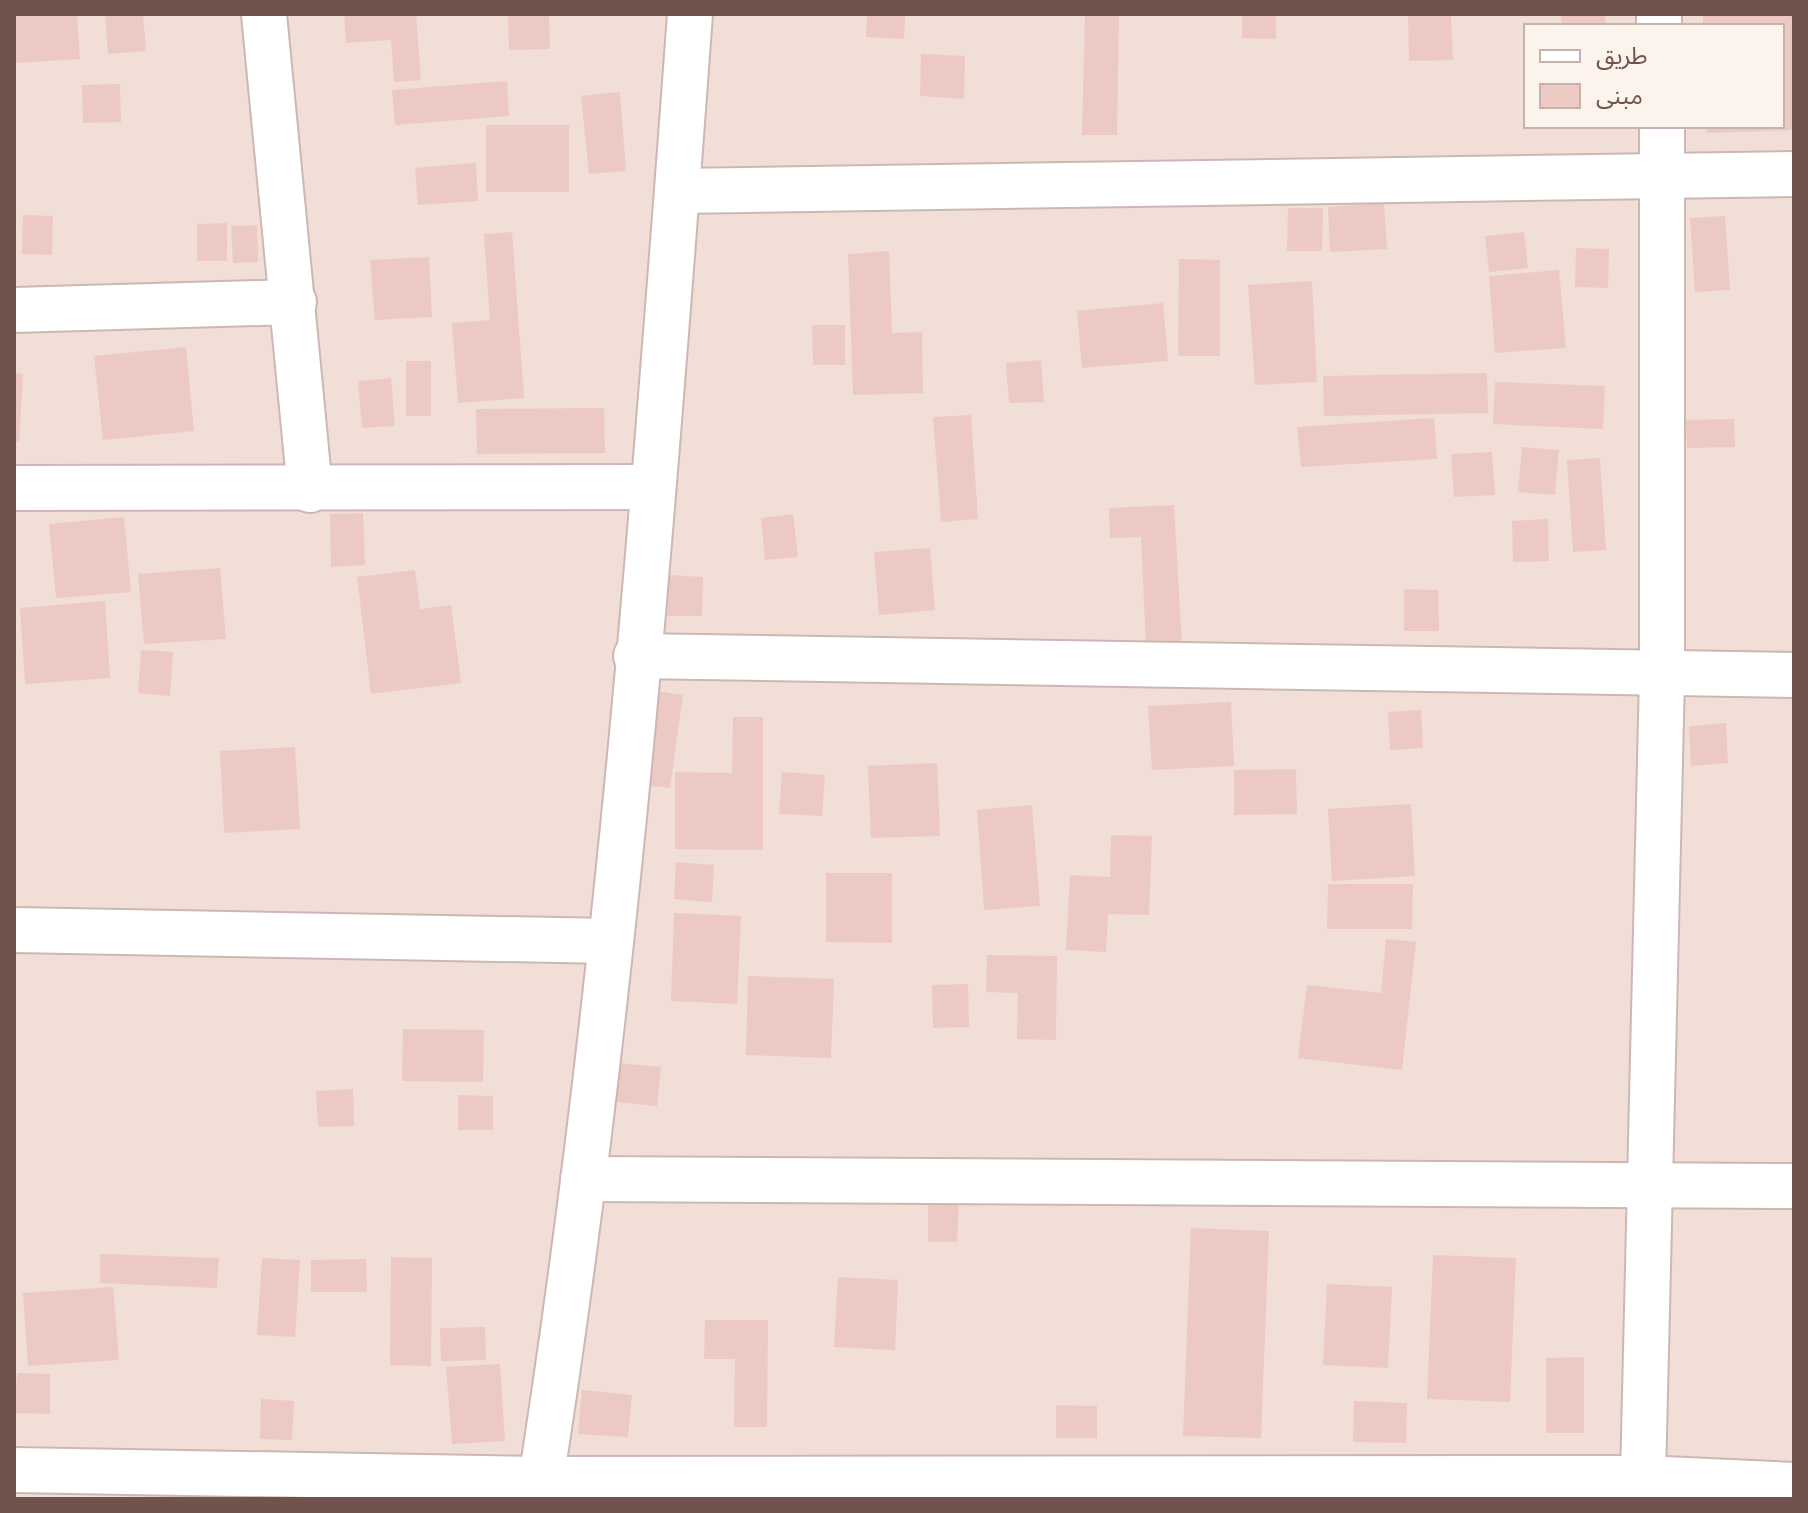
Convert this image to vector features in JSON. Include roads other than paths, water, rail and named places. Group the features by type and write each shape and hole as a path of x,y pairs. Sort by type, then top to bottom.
{"street":[{"path":"264,14 310,490"},
{"path":"540,1489 583,1179 610,941 653,487 690,14"},
{"path":"1643,1478 1662,676 1662,128"},
{"path":"677,191 1794,174"},
{"path":"14,310 294,302"},
{"path":"14,488 310,490 653,487"},
{"path":"636,656 1662,676 1794,675"},
{"path":"14,930 610,941"},
{"path":"583,1179 1649,1182 1794,1186"},
{"path":"14,1470 540,1489 1643,1478 1794,1485"}]}
